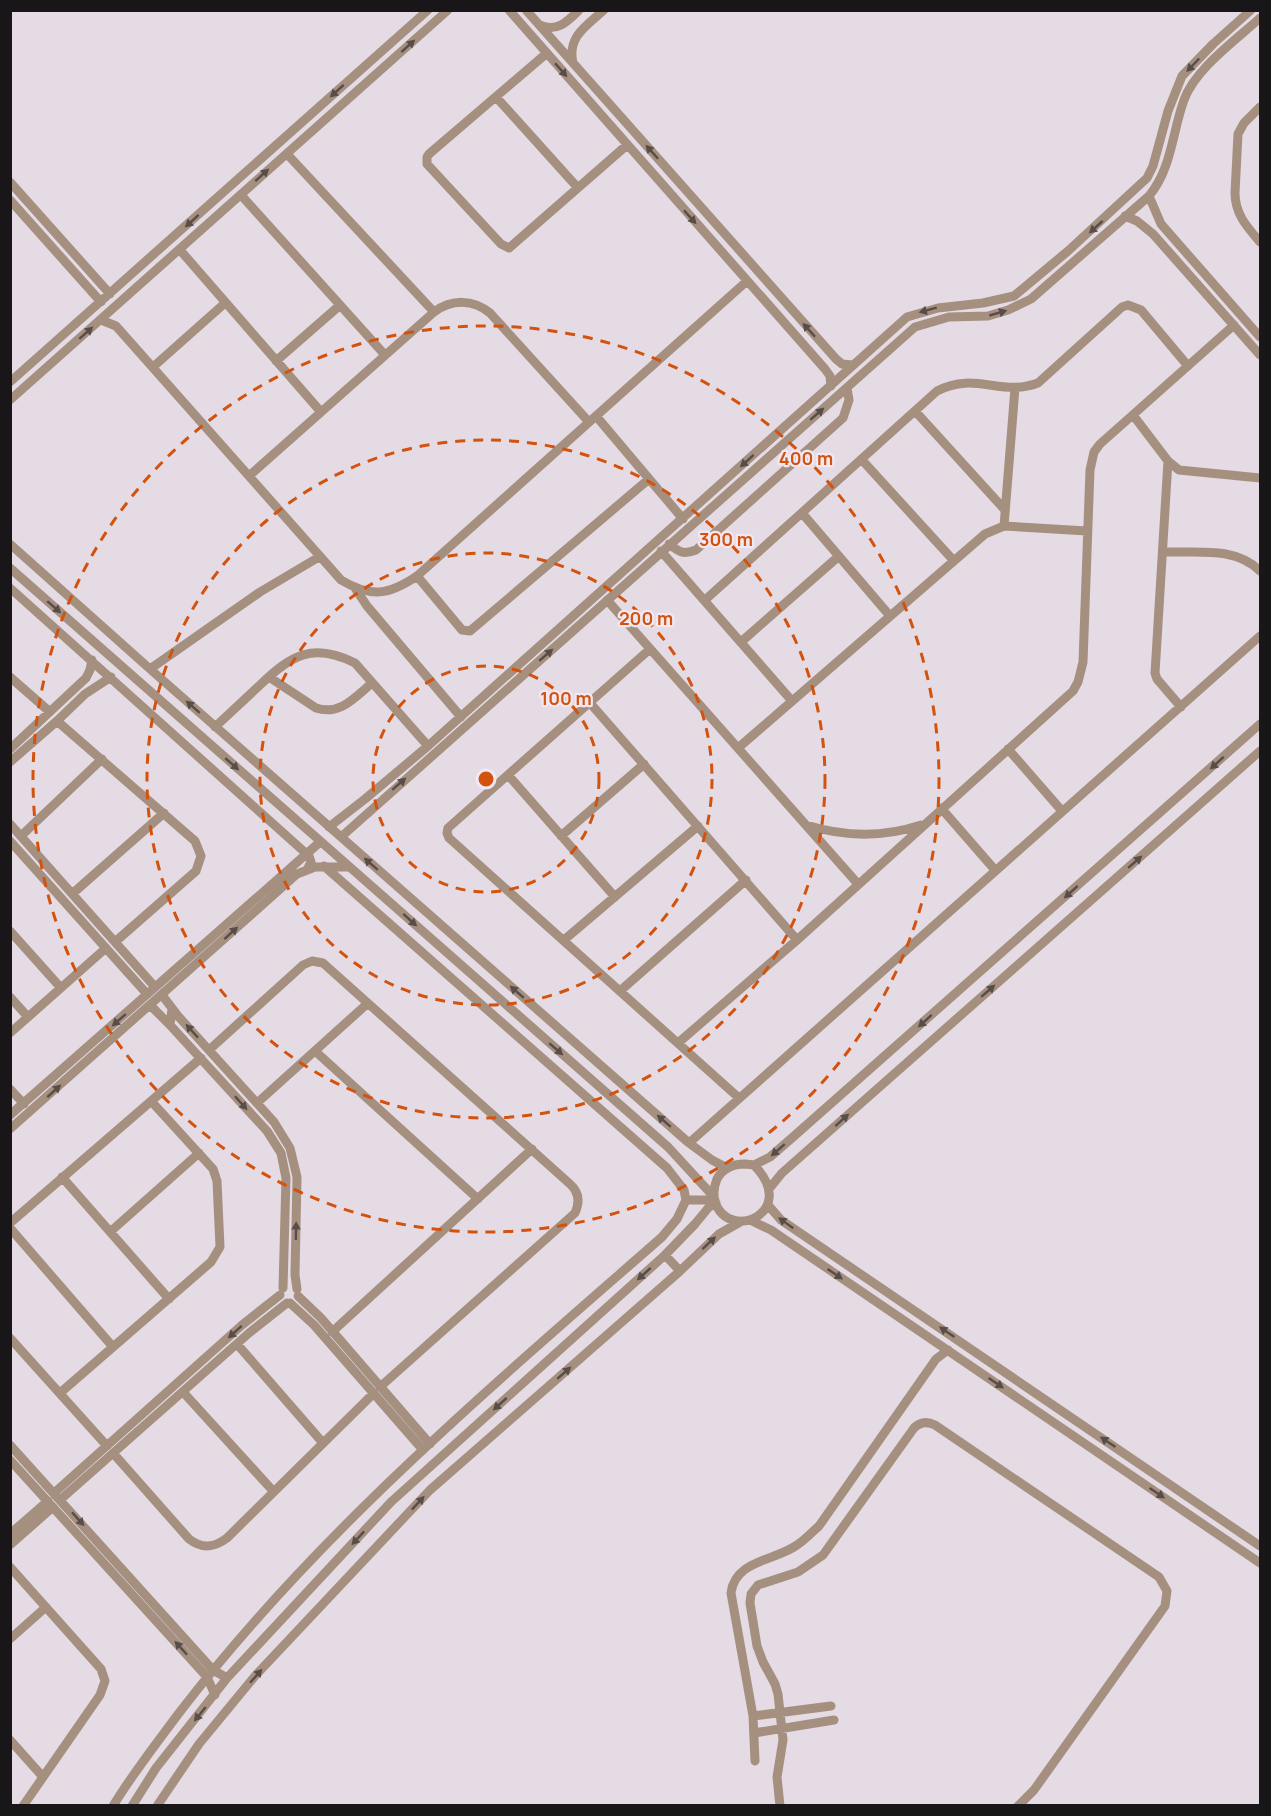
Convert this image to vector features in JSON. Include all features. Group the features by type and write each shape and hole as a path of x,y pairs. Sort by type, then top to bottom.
{"street":[{"path":"10,382 428,10"},
{"path":"10,400 448,10"},
{"path":"509,10 825,369 830,376 831,386"},
{"path":"526,10 836,359 842,364 853,365"},
{"path":"538,24 544,27 559,27 579,10"},
{"path":"573,63 572,49 576,35 604,10"},
{"path":"341,837 915,327 949,317 988,316 1031,299 1148,178 1168,111 1182,76 1251,10"},
{"path":"329,827 461,717 907,317 938,308 982,303 1014,296 1149,196 1164,172 1185,98 1195,82 1221,53 1260,18"},
{"path":"1213,44 1221,53"},
{"path":"546,53 429,154 427,164 505,247 513,246 627,145"},
{"path":"496,97 578,188"},
{"path":"1260,107 1244,123 1238,134 1235,193 1240,216 1260,242"},
{"path":"312,113 321,123"},
{"path":"287,154 434,312"},
{"path":"10,182 110,294"},
{"path":"22,195 12,201 101,302"},
{"path":"241,195 385,356"},
{"path":"1149,196 1161,224 1260,337"},
{"path":"1125,216 1137,221 1153,234 1260,355"},
{"path":"180,250 321,412"},
{"path":"100,320 116,326 340,580 355,588 370,592 386,592 401,587 417,576 747,281"},
{"path":"249,476 434,312 456,302 468,303 485,309 649,478 682,519"},
{"path":"153,367 225,303"},
{"path":"705,600 937,391 950,384 963,382 1015,388 1027,387 1044,378 1122,307 1128,305 1141,310 1188,366"},
{"path":"276,361 339,306"},
{"path":"113,309 116,326"},
{"path":"678,1043 797,940 1072,691 1078,682 1083,662 1091,461 1100,444 1234,325"},
{"path":"54,343 63,353"},
{"path":"665,548 687,554 696,550 843,418 849,400 846,388"},
{"path":"1004,526 1015,388"},
{"path":"915,411 1005,510"},
{"path":"1133,415 1167,461 1179,470 1260,478"},
{"path":"862,460 954,561"},
{"path":"1167,461 1155,673 1157,679 1181,707"},
{"path":"417,576 462,630 470,631 649,478"},
{"path":"706,497 714,505"},
{"path":"802,513 890,616"},
{"path":"738,748 985,534 1004,526 1087,531"},
{"path":"10,544 689,1143 727,1168"},
{"path":"665,548 705,600 792,701"},
{"path":"1163,552 1237,555 1252,563 1260,571"},
{"path":"741,642 840,556"},
{"path":"150,669 260,592 319,557"},
{"path":"10,568 668,1147 715,1200 726,1216 765,1226 1260,1563"},
{"path":"10,588 307,853 311,859 308,868"},
{"path":"355,588 367,606 461,717"},
{"path":"607,600 858,884"},
{"path":"689,1143 1260,636"},
{"path":"650,649 448,828 447,836 739,1098"},
{"path":"215,727 289,660 306,654 323,652 355,663 428,746"},
{"path":"12,754 50,712 86,678 92,660"},
{"path":"269,676 316,708 324,710 339,709 372,683"},
{"path":"10,677 50,712"},
{"path":"12,754 57,721 94,687 111,677"},
{"path":"86,678 94,687"},
{"path":"148,690 160,678"},
{"path":"590,703 797,940"},
{"path":"57,721 164,813 198,845 201,856 196,871 115,942"},
{"path":"132,1806 156,1768 227,1678 391,1502 665,1255 715,1200 716,1181 727,1168 739,1164 754,1165 770,1157 1260,724"},
{"path":"1008,749 1062,811"},
{"path":"769,1189 782,1173 1260,751"},
{"path":"21,836 102,759"},
{"path":"561,836 644,764"},
{"path":"508,775 615,897"},
{"path":"365,799 372,808"},
{"path":"941,808 995,870"},
{"path":"72,894 164,813"},
{"path":"10,824 155,987"},
{"path":"806,825 835,832 865,835 895,832 924,824"},
{"path":"564,940 698,826"},
{"path":"10,841 147,994"},
{"path":"10,1130 162,995 210,946 320,842"},
{"path":"113,1806 149,1753 210,1674 310,1559 426,1447 662,1237 677,1219 686,1200 684,1190 667,1168 324,866"},
{"path":"10,1089 15,1108 155,987 308,868 349,867"},
{"path":"620,991 746,880"},
{"path":"10,931 61,988"},
{"path":"10,1033 106,948"},
{"path":"10,1338 189,1539 204,1547 220,1543 377,1390 575,1212 578,1203 574,1188 323,963 312,961 303,965 209,1050"},
{"path":"110,1450 183,1392 237,1344 289,1303 296,1301 298,1293 295,1275 296,1167 286,1138 162,995"},
{"path":"10,997 28,1017"},
{"path":"257,1103 368,1003"},
{"path":"150,1005 267,1131 281,1153 286,1178 283,1300 309,1319 377,1390"},
{"path":"170,1025 172,1009"},
{"path":"315,1051 478,1199"},
{"path":"80,1054 87,1062"},
{"path":"10,1223 201,1058"},
{"path":"60,1393 211,1262 220,1247 217,1181 213,1169 151,1101"},
{"path":"332,1332 532,1149"},
{"path":"110,1232 199,1153"},
{"path":"157,1806 199,1744 255,1676 430,1490 680,1271 719,1234 760,1215 770,1199 769,1182 754,1165"},
{"path":"62,1177 169,1299"},
{"path":"686,1200 715,1200"},
{"path":"768,1205 777,1217 810,1240 1260,1546"},
{"path":"10,1228 113,1347"},
{"path":"803,1252 810,1240"},
{"path":"665,1255 680,1271"},
{"path":"10,1545 54,1500 242,1325 291,1285 426,1447"},
{"path":"237,1344 323,1443"},
{"path":"755,1761 753,1716 731,1593 734,1580 748,1567 797,1546 819,1526 936,1359 948,1350"},
{"path":"183,1392 274,1492"},
{"path":"1061,1427 1069,1415"},
{"path":"780,1806 777,1777 783,1748 782,1727 775,1684 757,1646 750,1602 753,1591 762,1583 798,1572 823,1555 914,1428 920,1424 931,1423 1159,1577 1167,1590 1165,1606 1034,1790 1018,1806"},
{"path":"10,1445 54,1500 210,1674 215,1695"},
{"path":"10,1460 54,1500"},
{"path":"10,1534 54,1500"},
{"path":"10,1567 101,1669 105,1682 102,1691 23,1806"},
{"path":"10,1639 46,1607"},
{"path":"210,1674 227,1678"},
{"path":"753,1716 831,1706"},
{"path":"754,1732 834,1720"},
{"path":"10,1740 43,1777"}]}
